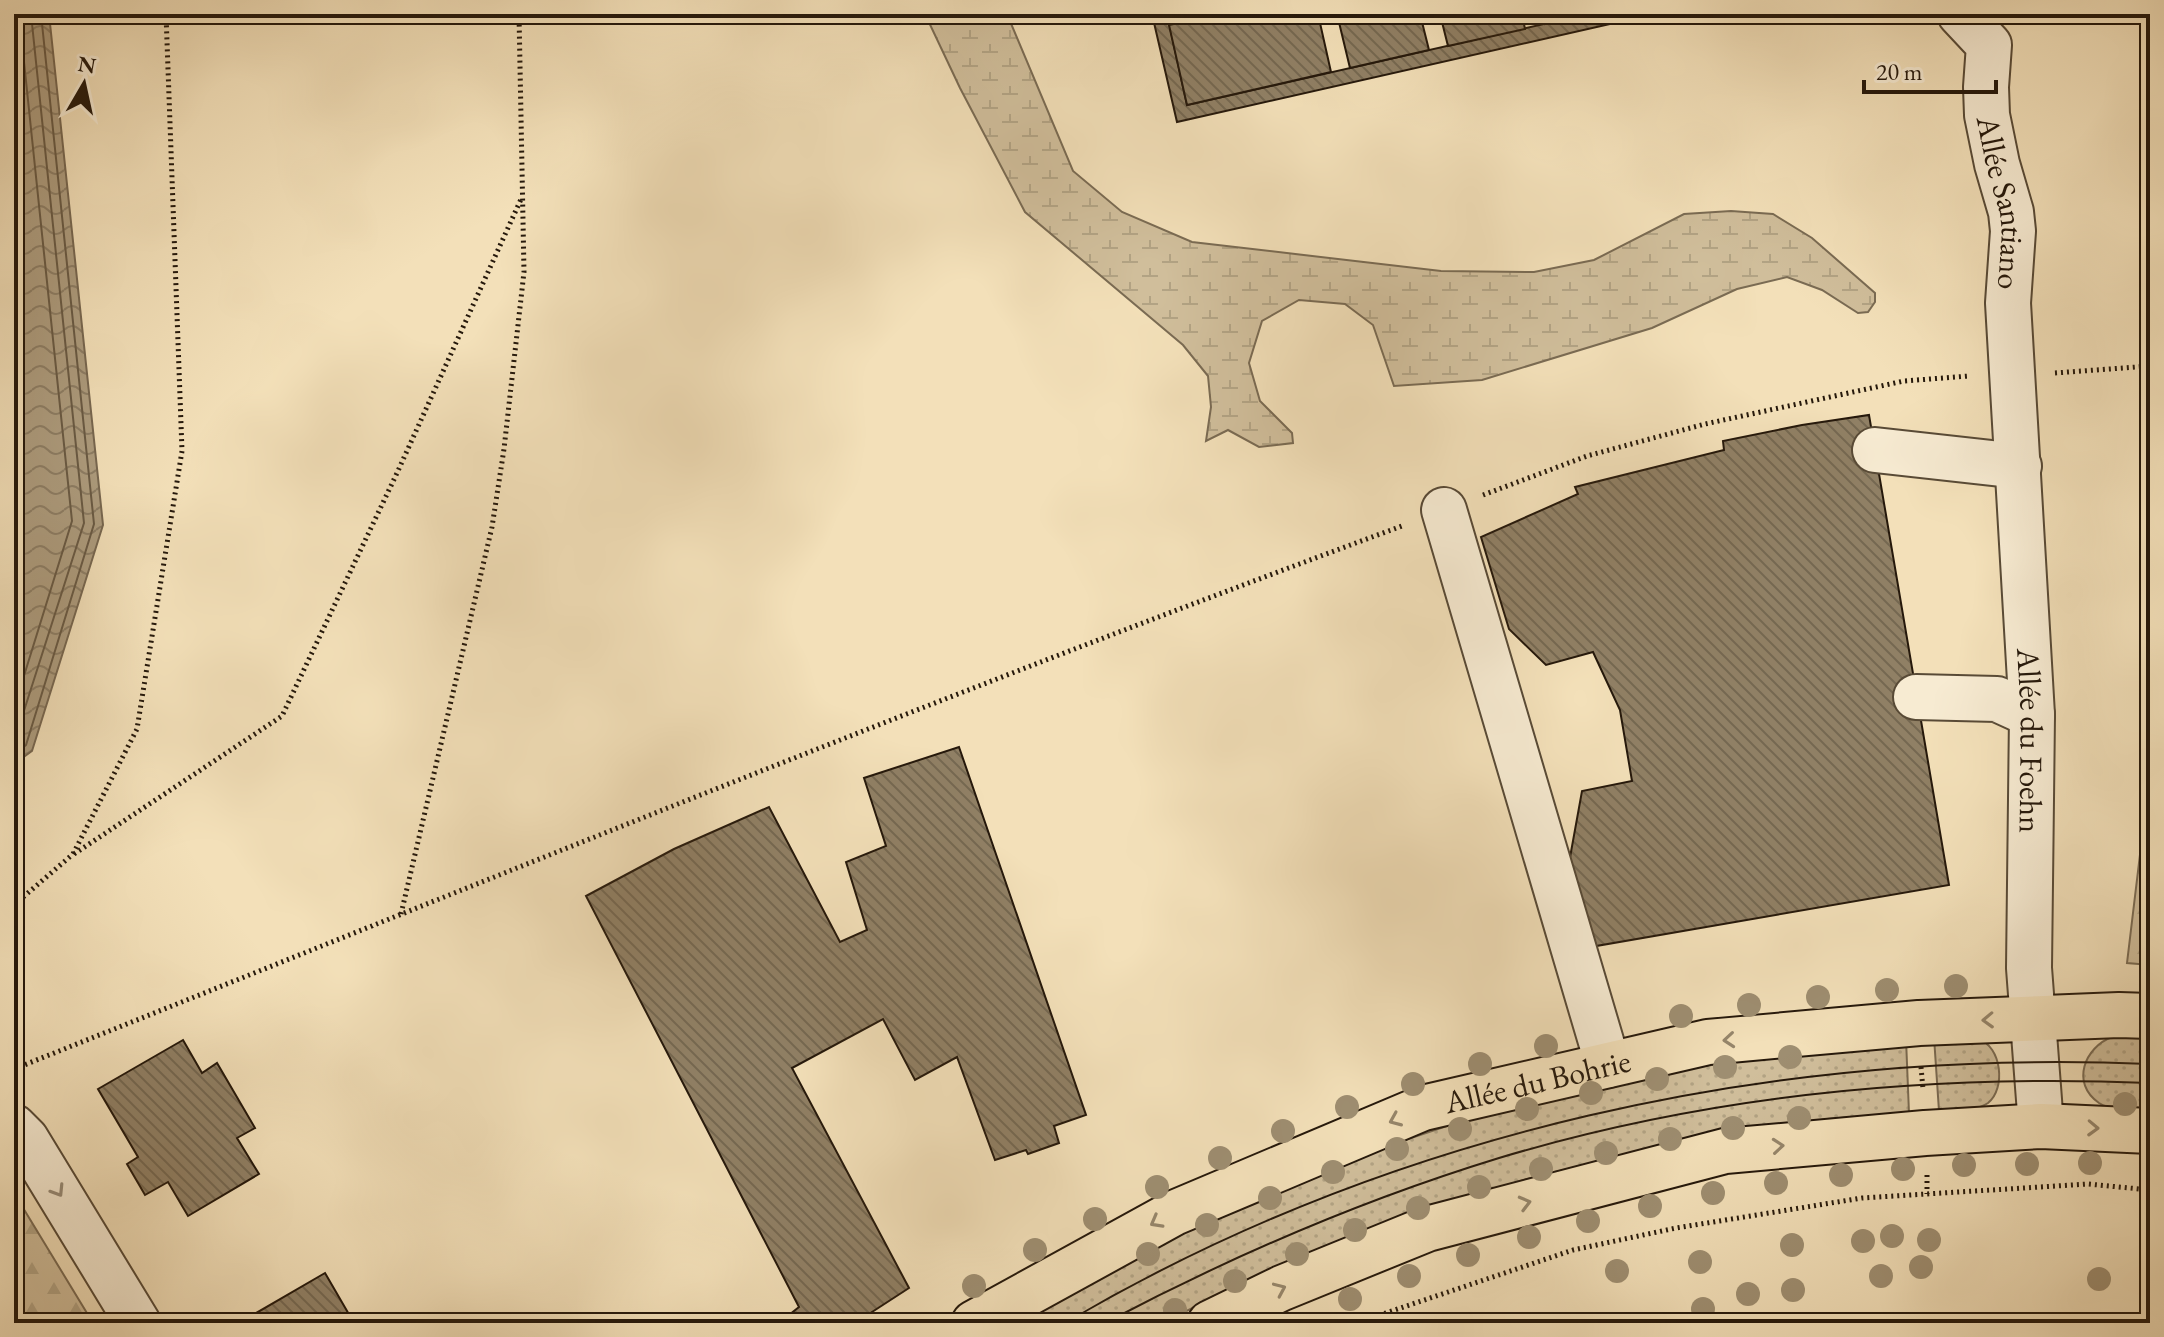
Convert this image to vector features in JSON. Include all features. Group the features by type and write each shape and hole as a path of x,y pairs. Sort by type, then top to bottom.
{"main road":[{"name":"Allée du Bohrie","path":"974,1323 1174,1213 1423,1108 1708,1042 1919,1023 2150,1016"},
{"path":"1210,1323 1282,1288 1427,1229 1725,1151 2041,1126 2150,1131"}],"street":[{"name":"Allée Santiano","path":"1960,14 1989,45 1987,115 2013,231 2008,303 2010,364"},
{"name":"Allée du Foehn","path":"2010,364 2019,466 2032,715 2029,968 2041,1126"},
{"path":"1875,450 2019,466"},
{"path":"1444,510 1608,1065"},
{"path":"1916,697 1997,699 2032,715"},
{"path":"14,1127 26,1139 138,1323"}],"path":[{"path":"73,854 137,729 182,451 166,14"},
{"path":"401,915 492,527 515,363 524,272 519,14"},
{"path":"14,905 73,854 282,716 397,473 524,192"},
{"path":"14,1069 657,810 1091,641 1587,456 1705,424 1904,381 2010,364"},
{"path":"2059,373 2150,366"},
{"path":"1921,1065 1923,1099"},
{"path":"1356,1323 1573,1250 1676,1228 1862,1198 2088,1184 2150,1190"}],"green space":[{"path":"925,14 1007,14 1073,171 1122,212 1192,242 1441,271 1534,272 1594,260 1684,214 1731,211 1773,214 1812,238 1875,293 1875,302 1868,312 1858,313 1822,290 1787,277 1737,289 1652,328 1482,380 1394,386 1373,325 1345,304 1299,300 1262,321 1249,363 1260,401 1292,433 1293,443 1259,447 1228,430 1206,441 1211,407 1208,376 1183,345 1025,212"},
{"path":"2150,771 2150,965 2127,963"},
{"path":"1934,1037 1978,1039 1992,1050 1999,1068 1999,1078 1994,1097 1988,1103 1971,1109 1939,1111"},
{"path":"2112,1037 2150,1038 2150,1110 2105,1106 2090,1095 2085,1086 2084,1066 2088,1057 2102,1042"},
{"path":"1906,1039 1909,1113 1827,1119 1759,1130 1638,1152 1527,1179 1433,1207 1254,1278 1162,1323 1013,1323 1140,1252 1230,1210 1372,1152 1468,1119 1565,1093 1650,1075"},
{"path":"14,1193 93,1323 14,1323"}],"water":[{"path":"14,14 49,14 103,525 32,751 14,764"}],"building":[{"path":"1152,14 1167,14 1187,105 1588,14 1654,14 1177,122"},
{"path":"1220,14 1318,14 1331,72 1187,105 1169,25"},
{"path":"1337,14 1420,14 1429,50 1350,68"},
{"path":"1440,14 1522,14 1525,29 1448,46"},
{"path":"1543,14 1588,14 1545,24"},
{"path":"1869,415 1949,885 1596,946 1569,863 1582,791 1632,781 1620,710 1593,652 1546,665 1509,629 1481,537 1578,494 1575,487 1724,450 1723,441"},
{"path":"959,747 1086,1115 1054,1126 1059,1143 1028,1154 1026,1150 995,1160 957,1057 915,1080 883,1019 792,1068 909,1288 855,1323 794,1323 789,1315 799,1307 586,896 674,849 769,807 840,942 867,930 846,862 886,846 864,778"},
{"path":"183,1040 202,1073 217,1063 255,1128 237,1138 259,1174 188,1216 168,1182 145,1195 127,1164 138,1157 98,1089"},
{"path":"325,1273 354,1323 239,1323"},
{"path":"2143,1281 2150,1281 2150,1323 2142,1323"}],"tram line":[{"path":"1065,1323 1190,1256 1319,1199 1452,1152 1589,1116 1727,1088 1868,1071 2009,1063 2150,1064"},
{"path":"1105,1323 1249,1252 1348,1211 1448,1174 1578,1136 1740,1104 1904,1086 1986,1082 2150,1083"}]}
